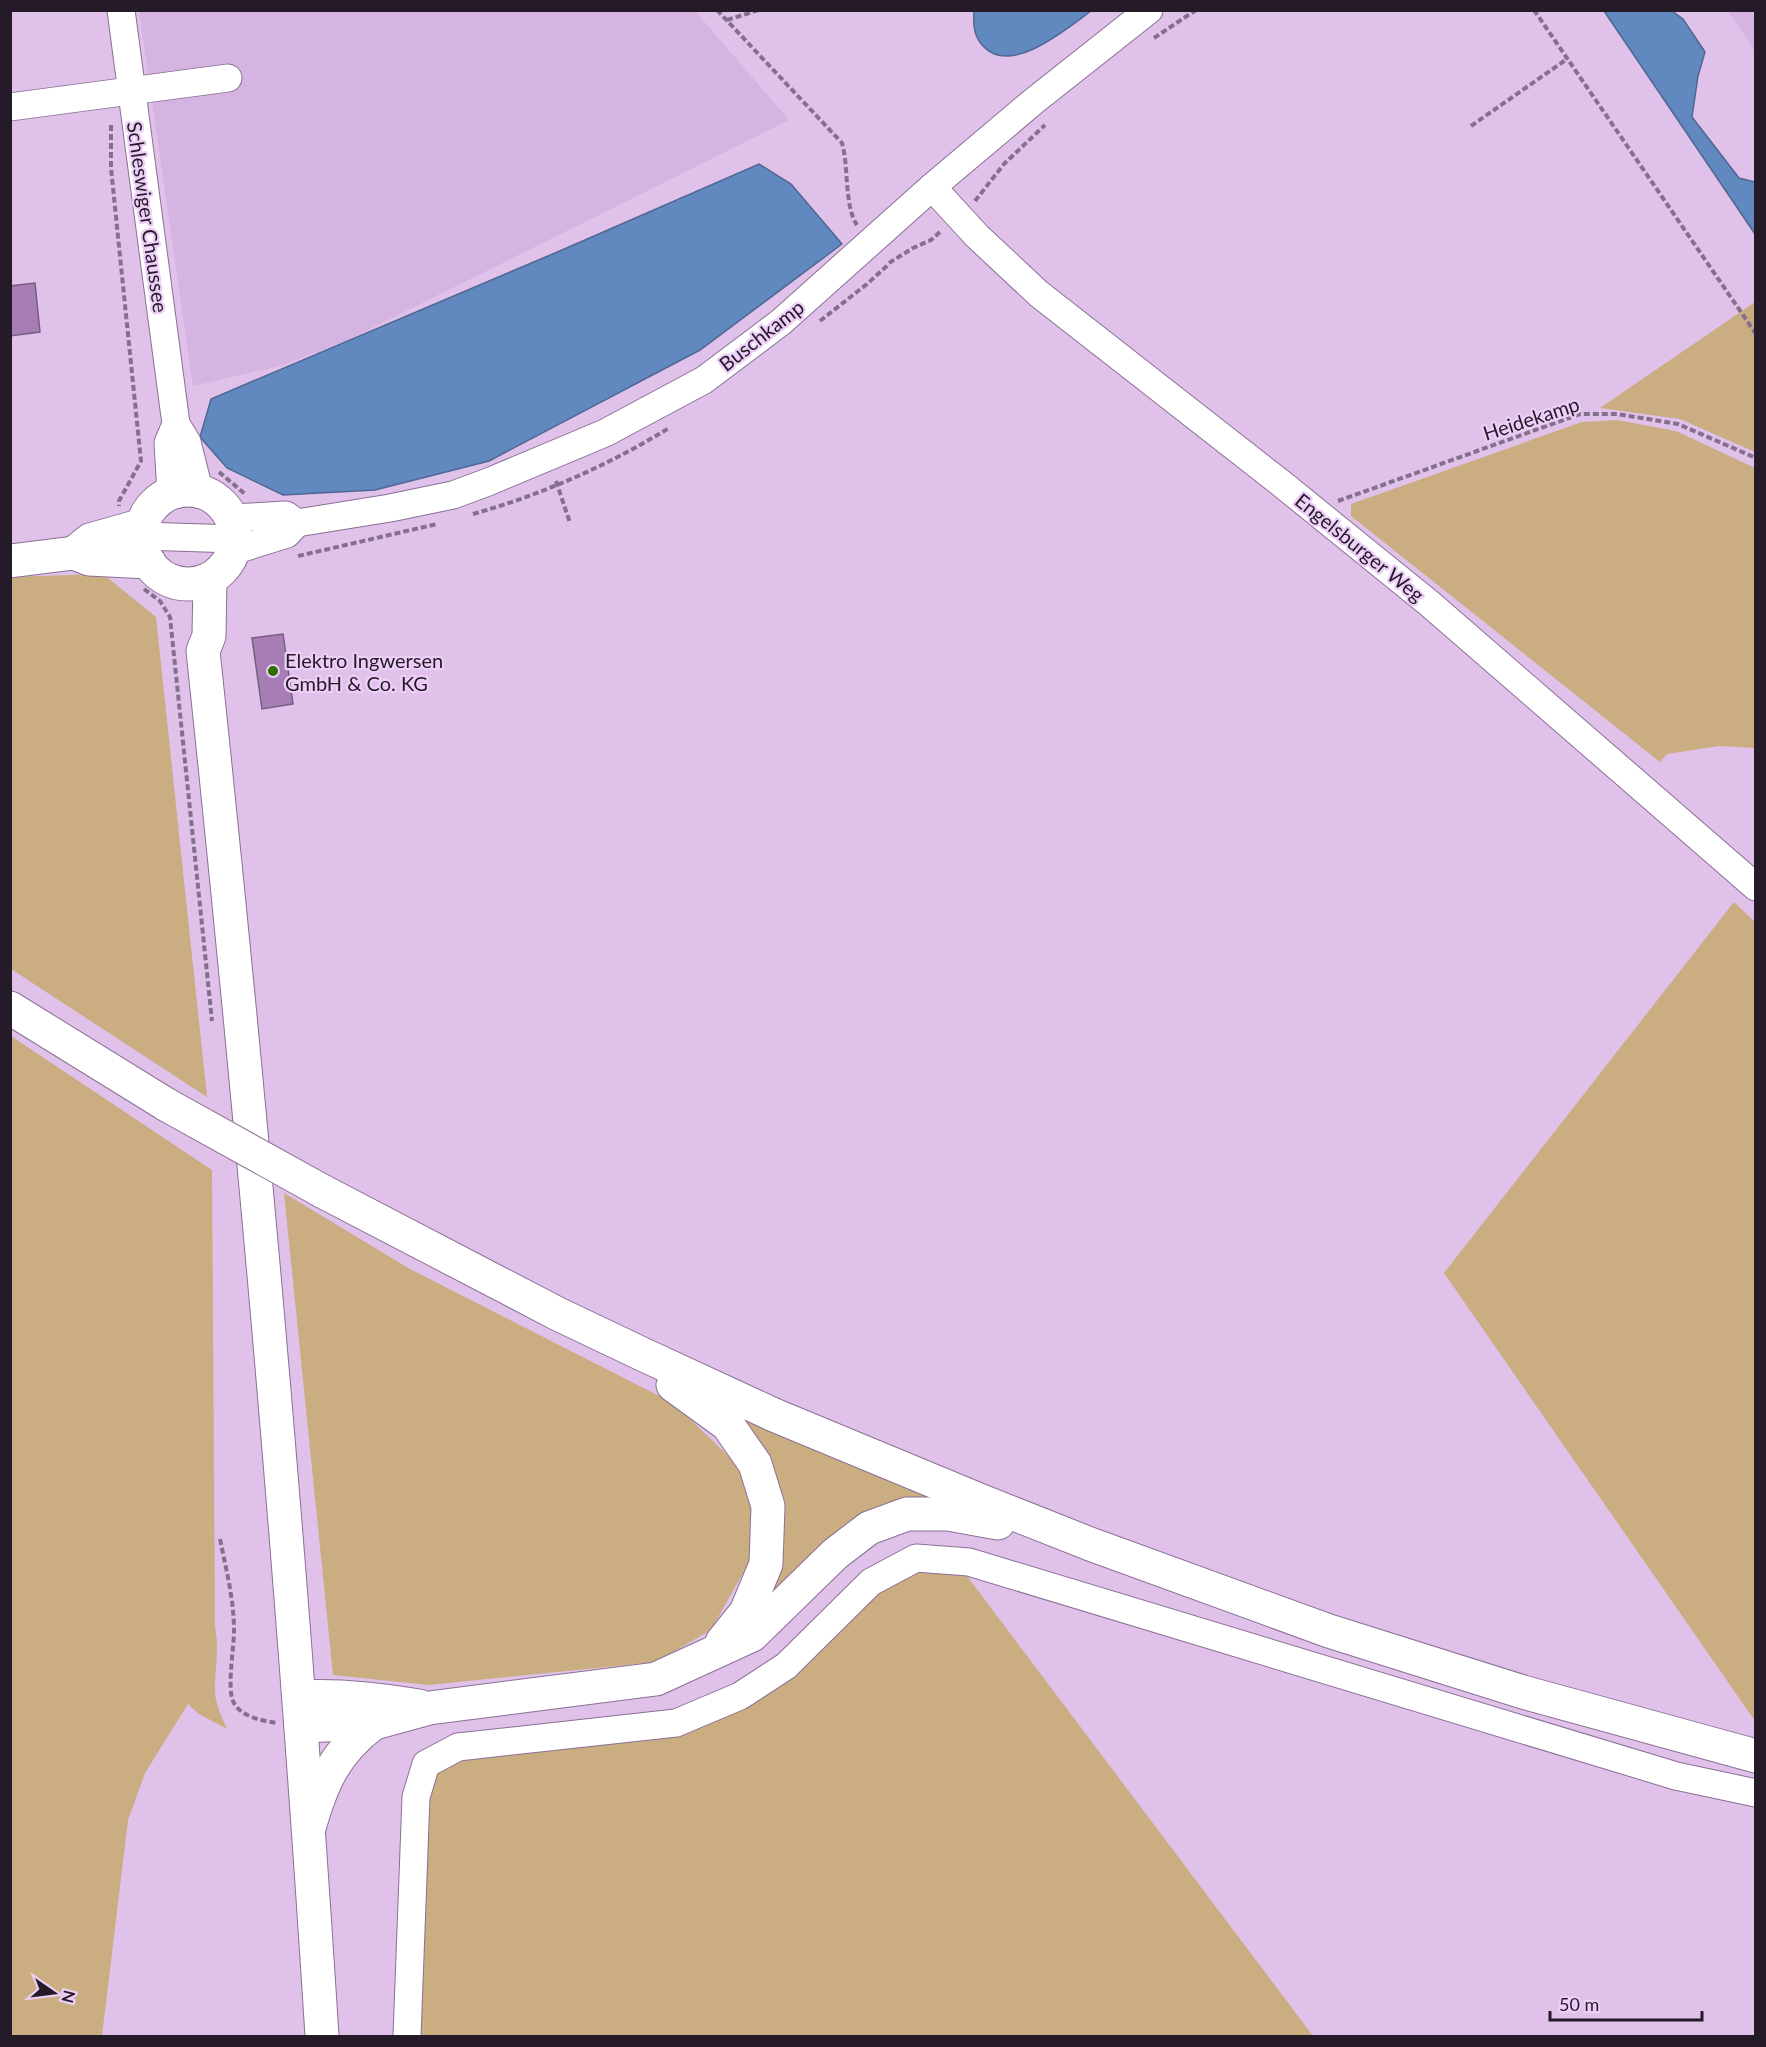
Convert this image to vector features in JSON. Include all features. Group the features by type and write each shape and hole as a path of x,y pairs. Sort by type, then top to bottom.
{"main road":[{"path":"10,561 74,553 89,559 135,543 149,512 158,501 185,492 212,496 224,505 233,536 229,560 221,571 196,581 170,580 158,572 135,543"},
{"path":"196,581 191,640 203,651 251,1122 288,1714 309,1828 322,2037"},
{"path":"10,1008 167,1105 322,1191 589,1329 774,1415 1090,1544 1329,1631 1523,1692 1755,1756"},
{"path":"589,1329 689,1395 728,1425 755,1464 768,1506 766,1564 746,1612 714,1653"},
{"path":"288,1714 374,1723 429,1708 656,1679 752,1635 835,1554 869,1528 907,1514 948,1514 982,1519 1090,1544"},
{"path":"288,1714 334,1695 429,1708"},
{"path":"309,1828 329,1773 346,1747 374,1723"}],"street":[{"name":"Schleswiger Chaussee","path":"121,10 121,93 176,424 186,442 185,492"},
{"name":"Buschkamp","path":"135,543 287,534 297,523 453,495 605,433 704,380 781,322 932,187 1034,101 1149,10"},
{"path":"10,107 228,78"},
{"name":"Engelsburger Weg","path":"932,187 985,244 1039,294 1430,604 1723,856 1755,887"},
{"path":"407,2037 416,1797 426,1764 458,1747 676,1723 740,1696 786,1666 871,1582 915,1558 969,1562 1676,1776 1755,1793"}],"path":[{"path":"717,10 842,143 851,216 889,264 912,248 931,240 959,215 982,194 1004,164 1052,118"},
{"path":"727,20 759,10"},
{"path":"1152,40 1196,10"},
{"path":"1534,10 1755,334"},
{"path":"1472,126 1567,59"},
{"path":"121,93 111,168 141,461 119,501 135,543 130,578 160,601 170,616 213,1033"},
{"name":"Heidekamp","path":"1321,516 1334,503 1342,499 1580,414 1617,414 1678,424 1755,458"},
{"path":"548,458 570,523"},
{"path":"220,1539 231,1593 234,1631 231,1677 233,1701 244,1714 263,1721 288,1714"}],"shaded area":[{"path":"139,11 695,11 789,120 350,339 280,366 193,386"},
{"path":"1728,11 1755,11 1755,51"},
{"path":"1755,302 1755,452 1680,419 1600,408"},
{"path":"1617,420 1676,431 1755,468 1755,748 1719,746 1667,754 1660,762 1351,516 1351,504 1582,422"},
{"path":"103,574 156,617 207,1097 11,969 10,577"},
{"path":"1734,902 1756,923 1755,1721 1444,1273"},
{"path":"11,1036 212,1170 215,1627 217,1644 215,1693 227,1729 199,1714 188,1704 145,1773 128,1820 102,2036 11,2036"},
{"path":"284,1193 410,1269 673,1403 738,1465 752,1508 751,1559 711,1630 656,1662 428,1685 333,1675"},
{"path":"717,1401 952,1502 892,1509 748,1625 780,1555 785,1501 760,1446"},
{"path":"918,1566 964,1572 1313,2036 420,2036 424,1797 434,1768 459,1757 679,1731 875,1588"}],"water":[{"path":"974,10 1091,11 1040,46 1010,56 997,55 981,44 975,31"},
{"path":"1604,11 1672,11 1683,19 1705,52 1698,76 1692,117 1739,178 1755,182 1755,234"},
{"path":"759,164 791,184 842,244 700,350 489,461 375,490 283,495 227,468 200,437 211,399"}],"building":[{"path":"35,283 40,332 10,336 10,286"},
{"name":"Elektro Ingwersen GmbH & Co. KG","path":"283,634 293,704 262,709 252,638"}],"place":[{"name":"Elektro Ingwersen GmbH & Co. KG","path":"273,671"}]}
